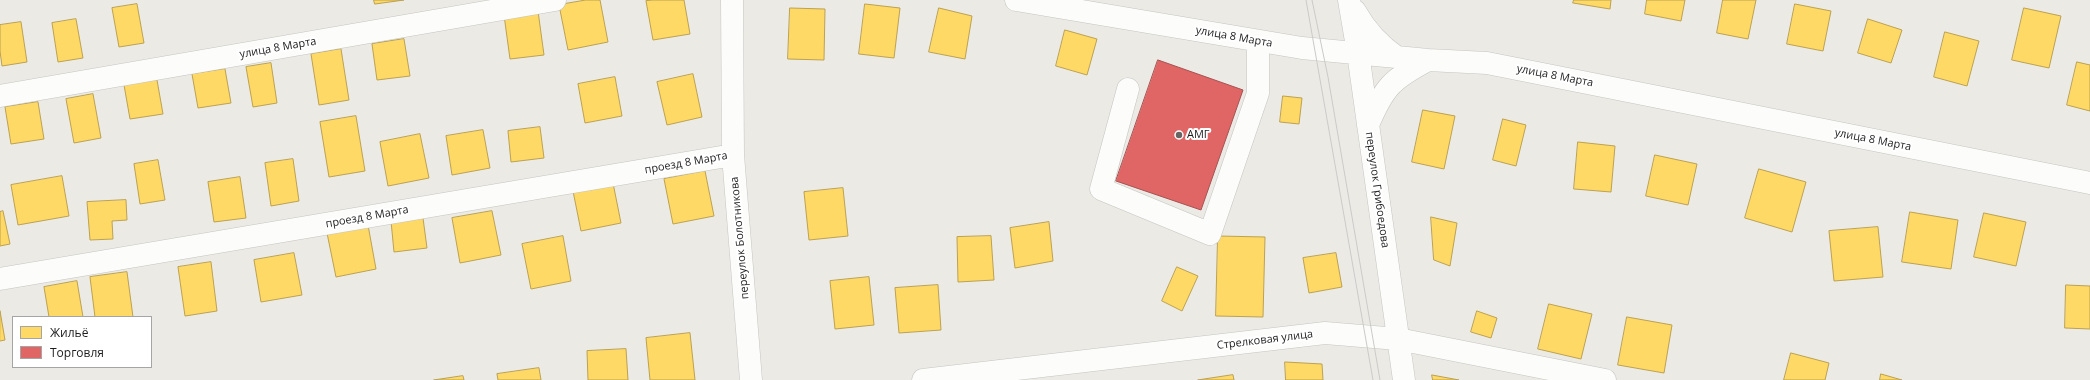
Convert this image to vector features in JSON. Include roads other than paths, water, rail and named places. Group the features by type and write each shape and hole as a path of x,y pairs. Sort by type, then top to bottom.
{"street":[{"name":"улица 8 Марта","path":"0,96 555,0"},
{"name":"переулок Болотникова","path":"732,0 733,154 751,380"},
{"name":"улица 8 Марта","path":"1016,0 1302,48 1398,58 1487,63 2090,183"},
{"path":"1349,0 1370,34 1382,47 1398,58"},
{"name":"переулок Грибоедова","path":"1349,0 1358,53 1404,380"},
{"path":"1128,88 1101,190 1210,234 1258,93 1258,41"},
{"path":"1368,125 1377,104 1388,88 1401,74 1428,60"},
{"name":"проезд 8 Марта","path":"0,279 733,154"},
{"name":"Стрелковая улица","path":"923,380 1325,333 1398,339 1605,380"}],"tram line":[{"path":"1306,0 1373,380"},
{"path":"1312,0 1328,77 1380,380"}],"place":[{"name":"АМГ","path":"1179,135"}]}
